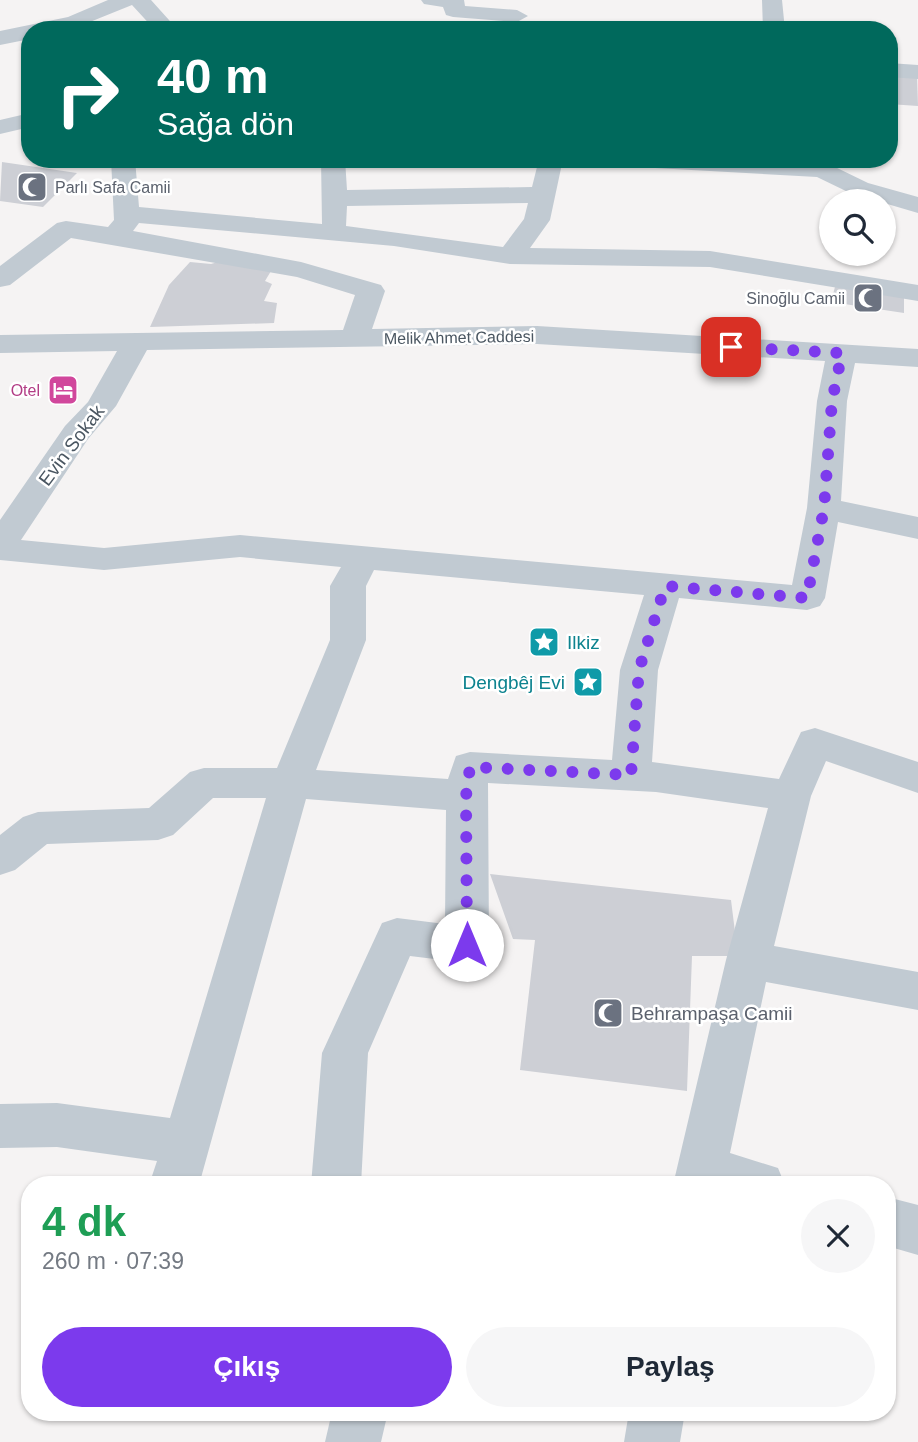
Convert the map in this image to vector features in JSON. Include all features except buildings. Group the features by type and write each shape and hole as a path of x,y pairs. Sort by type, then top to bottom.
{"street":[{"path":"77,21 125,0"},
{"path":"139,0 159,21"},
{"path":"431,0 455,2 453,11 519,15"},
{"path":"772,0 773,21"},
{"path":"0,38 21,34"},
{"path":"898,71 918,72 917,45"},
{"path":"0,103 14,124"},
{"path":"121,225 123,168"},
{"path":"333,168 335,233"},
{"path":"510,256 537,220 549,168"},
{"path":"827,168 859,188 918,205"},
{"path":"334,198 543,195"},
{"path":"121,225 301,270 371,291 354,338"},
{"path":"0,279 66,229 121,225 335,233 394,238 510,256 710,259 918,293"},
{"name":"Melik Ahmet Caddesi","path":"0,344 537,335 918,358"},
{"name":"Evin Sokak","path":"0,547 76,433 102,406 137,342"},
{"path":"0,547 104,559 240,546 807,598 824,508 832,401 842,353"},
{"path":"824,508 918,528"},
{"path":"0,1126 57,1125 181,1164 291,783 348,639 348,586 363,557"},
{"path":"631,775 639,670 665,586"},
{"path":"699,1176 748,960 791,796 816,742 918,778"},
{"path":"337,1176 345,1053 397,936 467,945 466,796 470,767 631,775 791,796"},
{"path":"2,853 38,828 158,824 204,783 291,783 466,796"},
{"path":"748,960 918,991"},
{"path":"896,1224 918,1230"},
{"path":"353,1442 358,1421"},
{"path":"652,1442 656,1421"}],"place":[{"name":"Parlı Safa Camii","path":"32,187"},
{"name":"Sinoğlu Camii","path":"868,298"},
{"name":"Otel","path":"63,390"},
{"name":"Ilkiz","path":"544,642"},
{"name":"Dengbêj Evi","path":"588,682"},
{"name":"Behrampaşa Camii","path":"608,1013"}],"route":[{"path":"467,945 466,796 470,767 631,775 639,670 665,586 807,598 824,508 832,401 842,353 731,347"}]}
